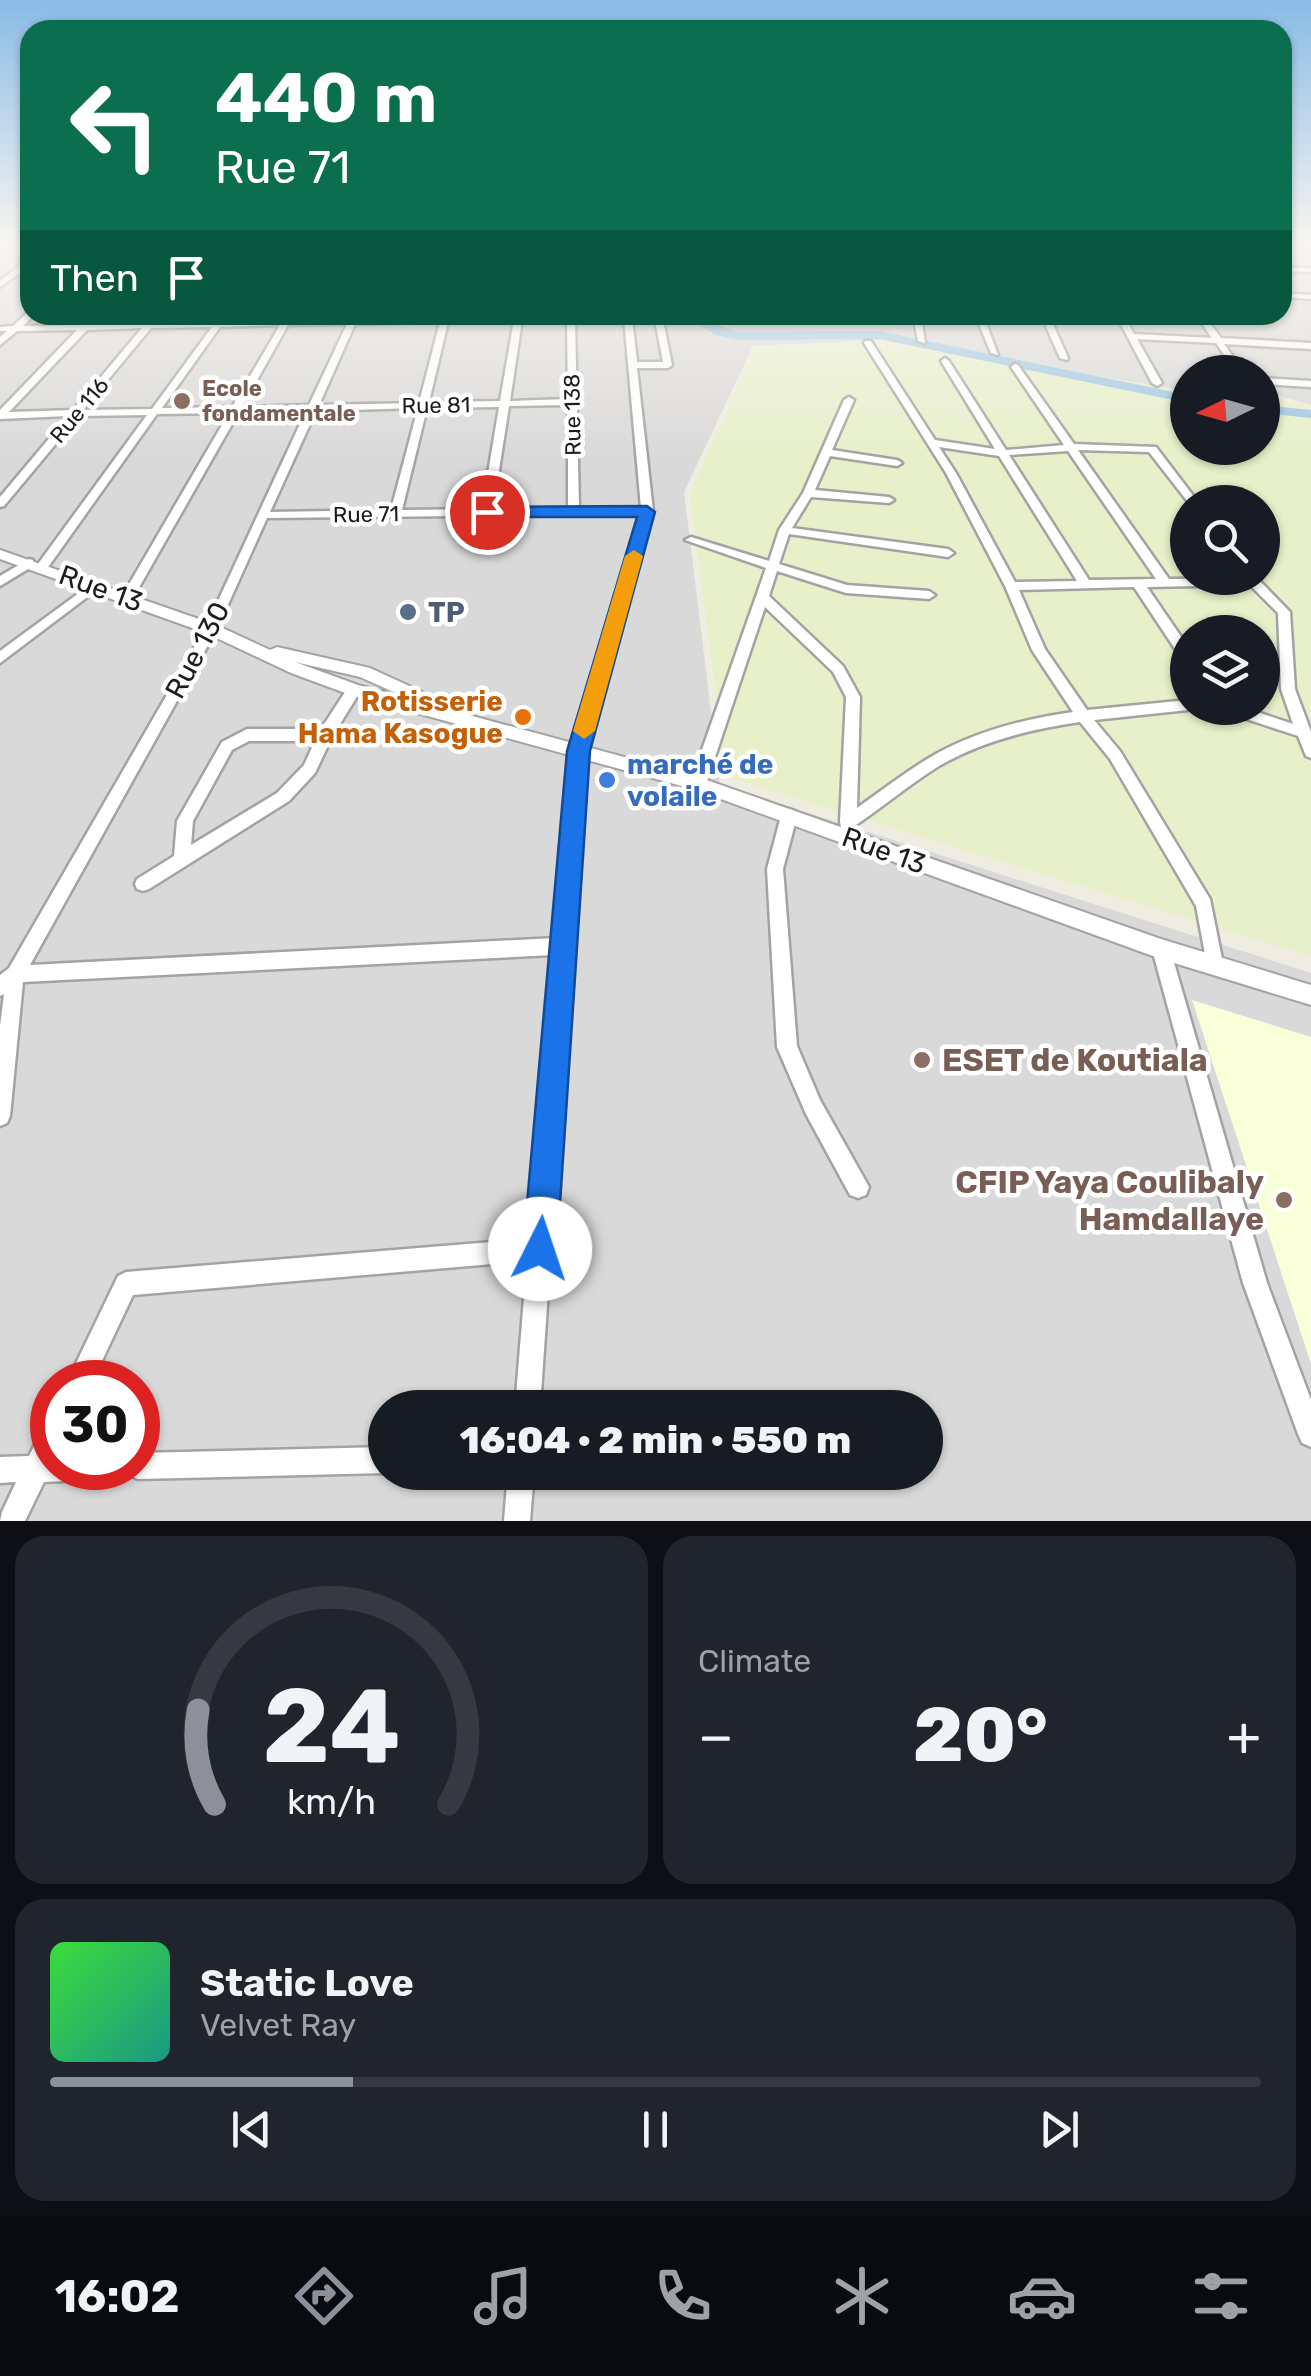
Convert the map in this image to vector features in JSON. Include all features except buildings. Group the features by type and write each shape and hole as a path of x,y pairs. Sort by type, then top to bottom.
{"street":[{"path":"0,342 20,324"},
{"path":"0,328 200,325"},
{"path":"0,582 36,565 217,325"},
{"path":"127,598 284,325"},
{"name":"Rue 130","path":"8,980 212,629 350,325"},
{"path":"396,513 443,325"},
{"path":"487,512 517,325"},
{"name":"Rue 138","path":"571,325 574,512"},
{"path":"528,1390 578,751 647,512 629,325"},
{"path":"632,365 668,364 660,325"},
{"path":"919,325 922,341"},
{"path":"982,325 995,353"},
{"path":"1049,325 1064,358"},
{"path":"1125,325 1156,383"},
{"path":"1207,325 1228,355"},
{"name":"Rue 116","path":"0,504 149,326"},
{"path":"0,415 85,327"},
{"path":"1131,336 1311,346"},
{"path":"868,343 933,443 1012,586 1039,650 1083,716 1115,755 1204,904 1214,964"},
{"path":"945,361 1086,586"},
{"path":"1015,366 1166,584"},
{"path":"1280,382 1311,384"},
{"path":"698,784 785,530 808,493 849,400"},
{"name":"Rue 81","path":"0,415 572,402"},
{"path":"933,443 1002,453 1074,447 1152,449 1180,485"},
{"path":"826,452 898,463"},
{"path":"808,493 889,500"},
{"name":"Rue 71","path":"266,516 647,512"},
{"path":"785,530 948,553"},
{"path":"691,540 846,589 929,596"},
{"name":"Rue 13","path":"0,554 212,629 297,670 354,690 698,784 790,816 848,829 1161,949 1311,995"},
{"path":"1012,586 1170,584"},
{"path":"1139,585 1170,631"},
{"path":"0,658 94,586"},
{"path":"1267,595 1284,612 1288,690 1311,752"},
{"path":"762,597 838,669 853,697 848,829"},
{"name":"Rue 13","path":"256,647 364,672 454,715"},
{"path":"143,884 283,797 310,768 354,690"},
{"path":"848,829 941,758 980,740 1083,716 1170,707"},
{"path":"1280,725 1302,732"},
{"path":"182,861 185,821 227,746 247,735 326,734"},
{"path":"790,816 775,869 787,1047 813,1107 858,1187"},
{"path":"0,1116 8,980 564,946"},
{"path":"1161,949 1255,1282 1311,1434"},
{"path":"90,1360 126,1284 540,1249"},
{"path":"160,1465 368,1460"},
{"path":"0,1470 30,1468"},
{"path":"11,1521 30,1481"},
{"path":"518,1521 520,1490"}],"shaded area":[{"path":"0,316 20,316 20,325 1292,325 1292,316 1311,316 1311,405 1280,396 1280,355 1170,355 1170,389 886,340 753,346 684,492 720,785 1311,973 1311,1521 0,1521"},
{"path":"887,342 1170,388 1170,465 1280,465 1280,398 1311,406 1311,956 727,777 690,494 755,347"},
{"name":"CFIP Yaya Coulibaly Hamdallaye","path":"1192,1000 1311,1037 1311,1364"}],"waterway":[{"path":"707,325 739,336 879,335 1170,395"},
{"path":"1280,411 1311,414"}],"slow traffic":[{"path":"584,731 634,556"}],"place":[{"name":"Ecole fondamentale","path":"182,401"},
{"name":"TP","path":"408,612"},
{"name":"Rotisserie Hama Kasogue","path":"523,717"},
{"name":"marché de volaile","path":"607,780"},
{"name":"ESET de Koutiala","path":"922,1060"},
{"name":"CFIP Yaya Coulibaly Hamdallaye","path":"1284,1200"}],"route":[{"path":"487,512 647,512 578,751 540,1249"}]}
